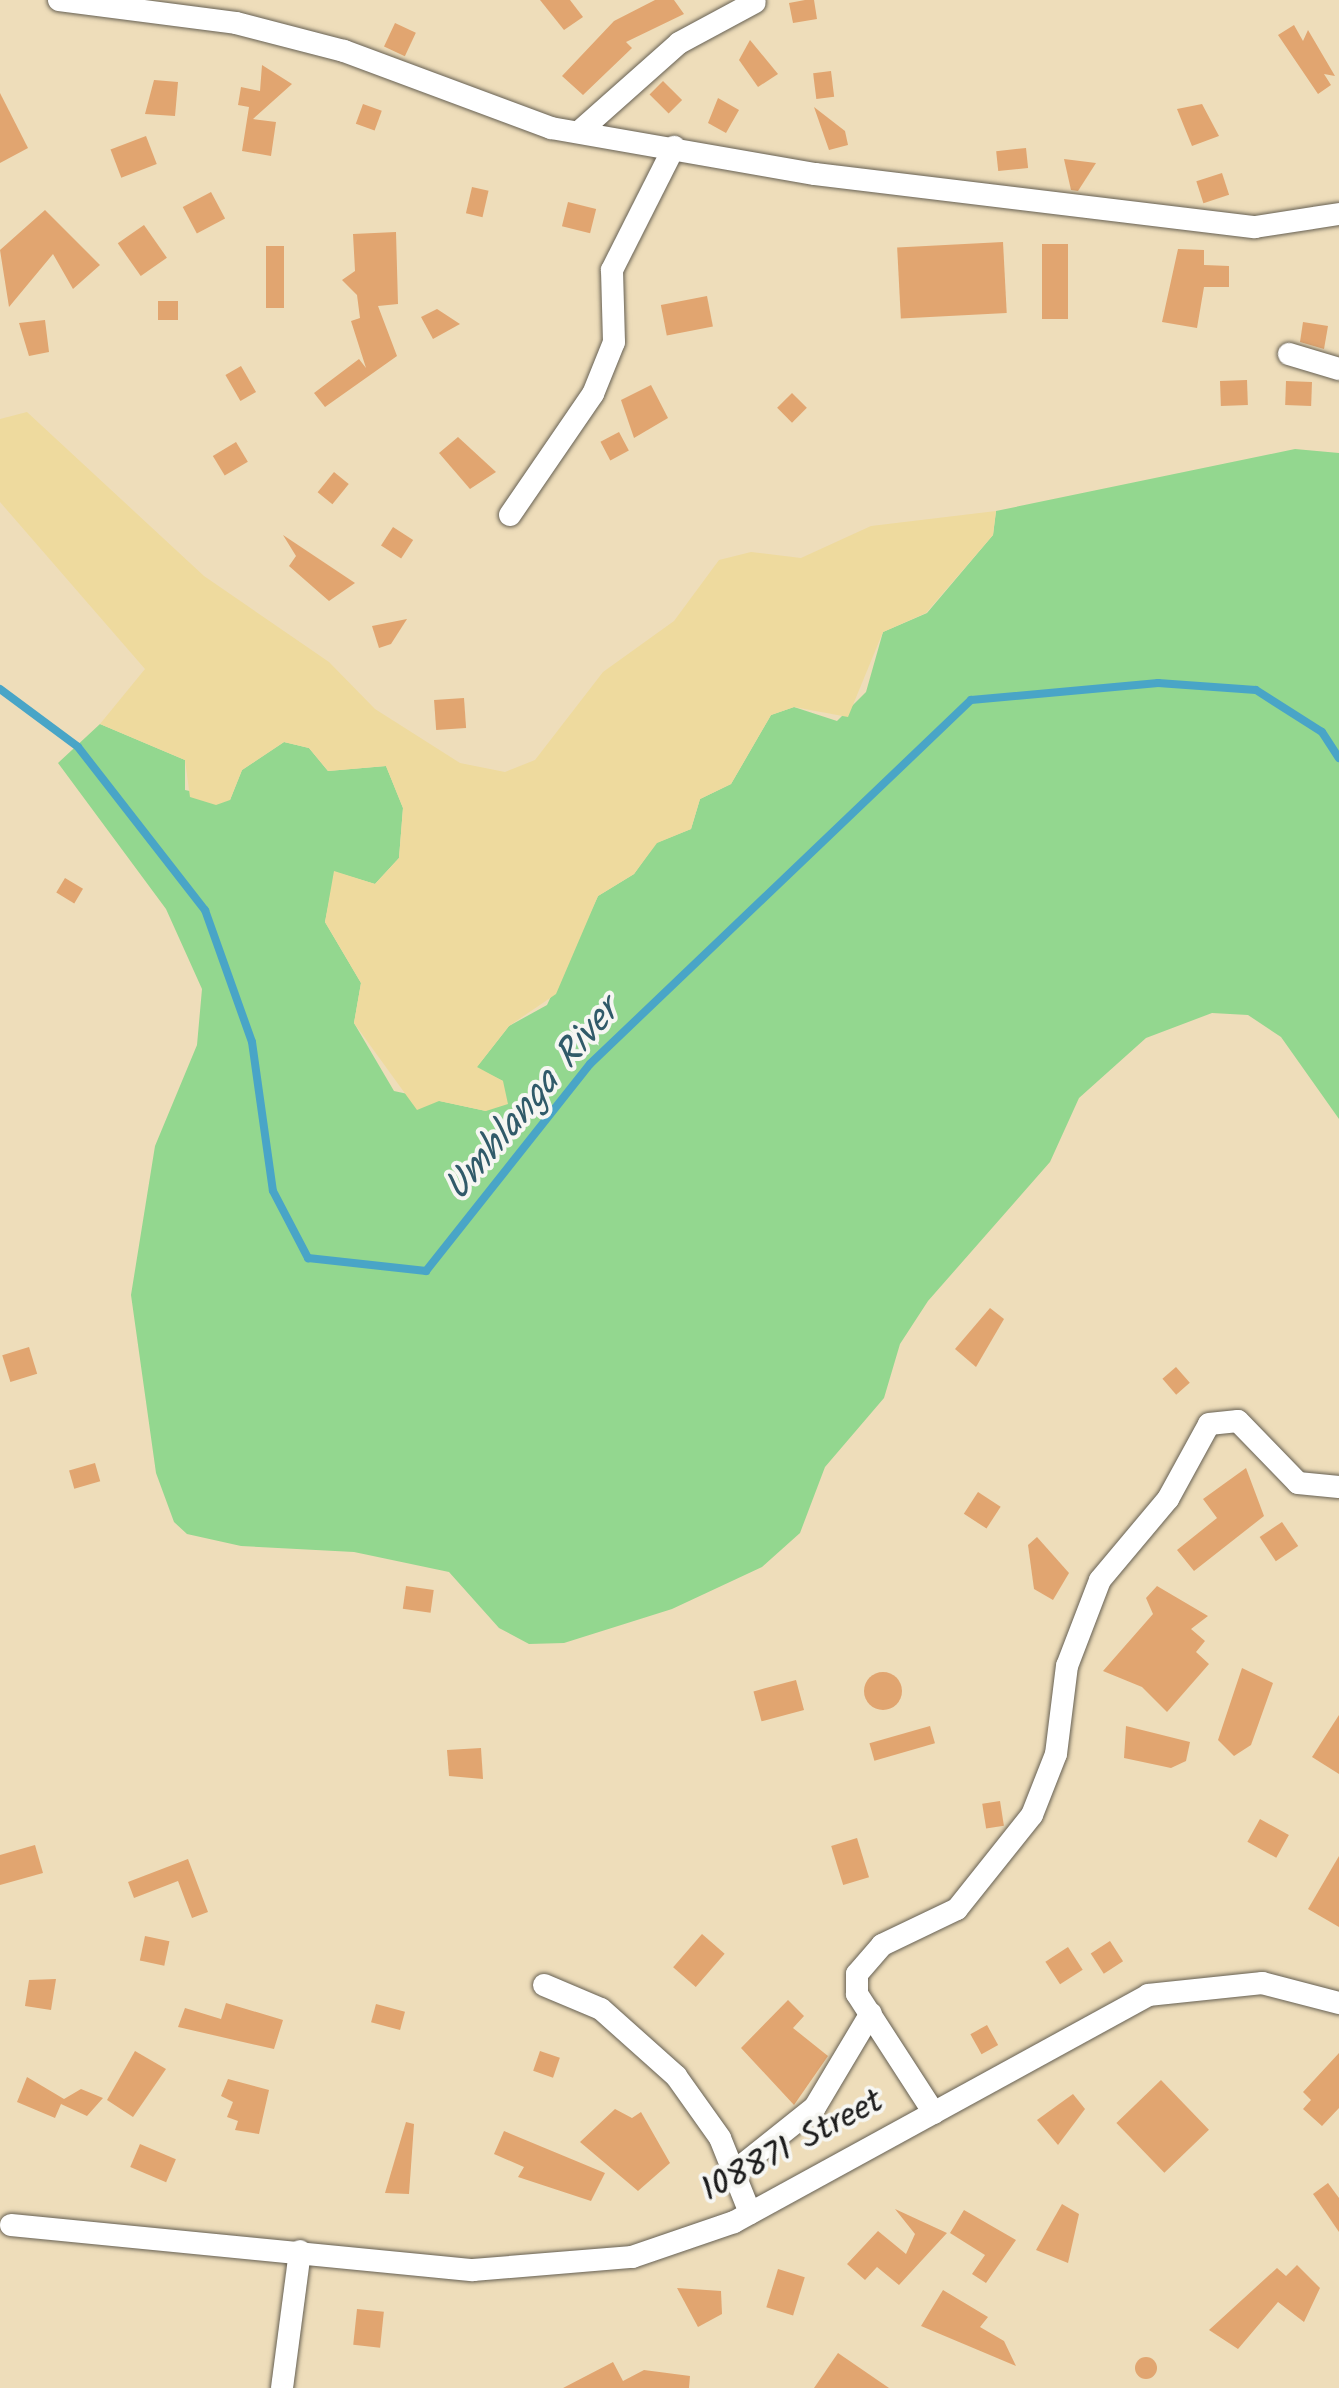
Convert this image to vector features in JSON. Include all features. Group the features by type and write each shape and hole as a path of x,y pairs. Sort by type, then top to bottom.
{"street":[{"path":"59,0 250,26 580,131 948,194 1255,227 1339,214"},
{"path":"580,131 679,43 755,2"},
{"path":"510,515 593,394 614,342 612,270 674,147"},
{"path":"1289,354 1339,369"},
{"path":"934,2113 870,2013 856,1983 866,1956 956,1908 1032,1815 1056,1754 1085,1609 1122,1548 1168,1498 1198,1434 1238,1421 1298,1483 1339,1487"},
{"name":"108871 Street","path":"11,2224 473,2270 563,2268 632,2257 750,2213 1148,1996 1262,1983 1339,2003"},
{"path":"544,1985 634,2033 676,2076 736,2170 750,2213"},
{"path":"736,2170 815,2107 870,2013"},
{"path":"282,2388 300,2251"}],"green space":[{"path":"1295,449 1339,453 1339,1119 1281,1037 1248,1015 1212,1013 1146,1038 1079,1098 1050,1162 928,1301 900,1344 884,1398 825,1467 800,1533 762,1567 672,1609 564,1643 529,1644 499,1628 449,1572 354,1552 241,1546 187,1534 174,1522 156,1473 131,1295 155,1146 197,1045 202,989 166,909 58,763 100,724 185,760 185,790 230,800 242,770 284,742 309,748 328,771 386,766 403,808 399,858 375,884 335,872 325,922 361,983 354,1023 394,1091 486,1111 503,1081 476,1068 509,1026 547,1005 598,896 634,874 656,843 691,829 700,799 731,784 771,715 794,707 837,721 866,692 883,632 927,613 993,535 996,511"}],"sand":[{"path":"27,412 204,576 329,662 375,709 460,763 505,772 535,760 603,672 674,621 719,560 751,552 801,558 871,526 996,511 993,535 926,613 883,632 848,717 794,707 771,715 731,784 700,799 691,829 657,843 634,874 598,896 556,994 509,1026 477,1067 503,1081 508,1104 486,1111 439,1101 417,1110 354,1023 361,983 325,922 334,871 375,884 399,858 403,808 386,766 328,771 309,748 284,742 242,770 230,800 216,805 190,797 185,760 100,724 145,669 0,502 0,419"}],"building":[{"path":"540,0 570,0 583,17 564,30"},
{"path":"655,0 674,0 684,14 626,42 632,48 583,95 562,76 614,21"},
{"path":"814,0 817,19 793,23 789,3"},
{"path":"395,23 416,33 405,56 384,47"},
{"path":"1294,25 1303,41 1308,30 1335,76 1324,74 1331,85 1318,94 1278,35"},
{"path":"750,40 778,74 758,87 739,60"},
{"path":"262,65 292,84 253,119 276,122 271,156 242,151 249,107 238,105 241,87 260,91"},
{"path":"831,71 834,97 816,99 813,73"},
{"path":"154,80 178,82 175,116 145,114"},
{"path":"663,81 682,100 669,114 650,94"},
{"path":"0,93 28,148 0,163"},
{"path":"718,98 739,110 726,133 708,123"},
{"path":"363,104 382,111 375,131 356,124"},
{"path":"1202,104 1219,136 1192,146 1177,109"},
{"path":"814,107 845,131 848,145 829,150"},
{"path":"146,136 157,164 121,178 111,150"},
{"path":"1026,148 1028,168 998,171 996,151"},
{"path":"1064,159 1096,163 1078,191 1071,190"},
{"path":"1222,173 1229,195 1203,203 1196,181"},
{"path":"472,187 489,191 482,217 466,213"},
{"path":"211,192 225,218 197,234 183,207"},
{"path":"568,202 596,209 590,233 562,226"},
{"path":"45,210 100,265 73,289 53,254 9,307 0,250"},
{"path":"144,225 167,258 141,276 118,243"},
{"path":"396,232 398,304 378,306 397,356 325,407 314,393 359,359 366,368 351,321 360,318 357,295 342,280 355,271 353,234"},
{"path":"1003,242 1007,313 901,318 897,248"},
{"path":"1042,244 1068,244 1068,319 1042,319"},
{"path":"266,246 284,246 284,308 266,308"},
{"path":"1178,249 1204,250 1204,265 1229,266 1229,287 1204,287 1197,328 1162,322"},
{"path":"707,296 713,326 667,335 661,305"},
{"path":"158,301 178,301 178,320 158,320"},
{"path":"437,309 460,324 433,339 421,317"},
{"path":"45,320 49,352 29,356 19,323"},
{"path":"1303,322 1328,326 1324,349 1300,342"},
{"path":"241,366 256,392 240,401 225,375"},
{"path":"1247,380 1248,405 1221,406 1220,381"},
{"path":"1286,381 1312,382 1311,406 1285,405"},
{"path":"651,385 668,418 634,438 621,400"},
{"path":"792,393 807,408 792,423 777,408"},
{"path":"619,432 629,451 610,460 600,442"},
{"path":"458,437 496,472 470,489 439,453"},
{"path":"236,442 248,462 225,476 213,456"},
{"path":"334,472 349,484 332,504 318,492"},
{"path":"393,527 413,540 401,559 381,545"},
{"path":"283,535 355,583 329,601 289,566 296,556"},
{"path":"407,619 391,644 379,648 372,626"},
{"path":"464,698 466,728 436,730 434,700"},
{"path":"65,878 83,889 74,903 56,893"},
{"path":"990,1308 1004,1319 976,1367 955,1349"},
{"path":"29,1347 37,1374 10,1382 2,1355"},
{"path":"1176,1367 1190,1383 1176,1395 1162,1379"},
{"path":"95,1463 100,1481 74,1489 69,1470"},
{"path":"1246,1468 1264,1516 1194,1571 1177,1550 1217,1518 1203,1499"},
{"path":"978,1492 1001,1507 986,1529 964,1514"},
{"path":"1282,1522 1298,1546 1276,1561 1260,1537"},
{"path":"1037,1537 1069,1573 1053,1600 1034,1589 1028,1545"},
{"path":"406,1586 434,1590 431,1613 403,1609"},
{"path":"1157,1586 1208,1616 1191,1629 1205,1641 1196,1652 1209,1664 1167,1712 1142,1687 1103,1671 1153,1614 1146,1598"},
{"path":"1242,1668 1273,1683 1251,1745 1234,1756 1218,1740"},
{"path":"883,1672 896,1678 902,1691 896,1704 883,1710 870,1704 864,1691 870,1678"},
{"path":"796,1680 804,1710 762,1721 753,1691"},
{"path":"1339,1715 1339,1774 1312,1757"},
{"path":"930,1726 935,1743 874,1761 869,1743"},
{"path":"1126,1726 1190,1742 1186,1761 1171,1768 1124,1758"},
{"path":"481,1748 483,1779 449,1776 447,1750"},
{"path":"1000,1801 1004,1826 986,1829 982,1804"},
{"path":"1260,1819 1289,1835 1276,1858 1247,1842"},
{"path":"857,1838 869,1877 843,1885 831,1846"},
{"path":"35,1845 43,1873 0,1885 0,1855"},
{"path":"1339,1856 1339,1927 1308,1909"},
{"path":"188,1859 208,1912 192,1918 178,1881 134,1898 128,1882"},
{"path":"702,1934 725,1954 696,1987 673,1967"},
{"path":"145,1936 169,1941 164,1966 140,1960"},
{"path":"1110,1941 1123,1961 1104,1974 1091,1954"},
{"path":"1068,1947 1083,1970 1060,1984 1045,1962"},
{"path":"56,1979 51,2010 25,2006 29,1980"},
{"path":"788,2000 804,2016 793,2028 828,2056 794,2105 741,2048"},
{"path":"226,2003 283,2020 274,2049 178,2027 185,2008 221,2019"},
{"path":"376,2004 405,2012 400,2030 371,2022"},
{"path":"987,2025 998,2045 982,2054 970,2034"},
{"path":"135,2051 166,2069 133,2117 107,2100"},
{"path":"540,2051 560,2058 553,2078 533,2071"},
{"path":"1339,2053 1339,2108 1322,2126 1303,2109 1311,2100 1303,2092"},
{"path":"27,2077 64,2099 81,2089 103,2098 87,2116 61,2104 55,2118 17,2102"},
{"path":"228,2079 269,2090 259,2134 235,2130 238,2121 227,2117 233,2102 221,2096"},
{"path":"1161,2080 1209,2130 1164,2173 1116,2123"},
{"path":"1073,2094 1085,2109 1058,2145 1037,2120"},
{"path":"615,2109 632,2118 641,2112 670,2163 638,2191 580,2142"},
{"path":"406,2122 414,2124 409,2194 385,2193"},
{"path":"504,2131 605,2173 591,2201 518,2177 524,2167 494,2154"},
{"path":"140,2144 176,2159 166,2182 130,2167"},
{"path":"1328,2183 1339,2198 1339,2232 1313,2194"},
{"path":"1062,2204 1079,2214 1068,2263 1036,2250"},
{"path":"895,2209 947,2233 899,2285 877,2267 865,2280 847,2264 878,2231 906,2254 915,2234"},
{"path":"964,2210 1016,2240 986,2283 972,2274 985,2255 950,2233"},
{"path":"1297,2265 1320,2288 1304,2322 1278,2302 1238,2349 1209,2330 1277,2268 1286,2276"},
{"path":"778,2269 805,2277 793,2315 766,2307"},
{"path":"677,2288 721,2291 722,2314 698,2327"},
{"path":"943,2290 988,2317 980,2327 1004,2341 1016,2366 921,2326"},
{"path":"357,2309 384,2312 380,2348 353,2345"},
{"path":"838,2353 889,2388 814,2388"},
{"path":"1146,2357 1154,2360 1154,2376 1146,2379 1138,2376 1135,2368 1138,2360"},
{"path":"613,2362 623,2381 644,2370 690,2376 689,2388 563,2388"}],"waterway":[{"name":"Umhlanga River","path":"0,689 78,747 205,910 252,1042 273,1191 308,1258 426,1271 590,1064 971,700 1158,683 1256,690 1322,732 1339,758"}]}
